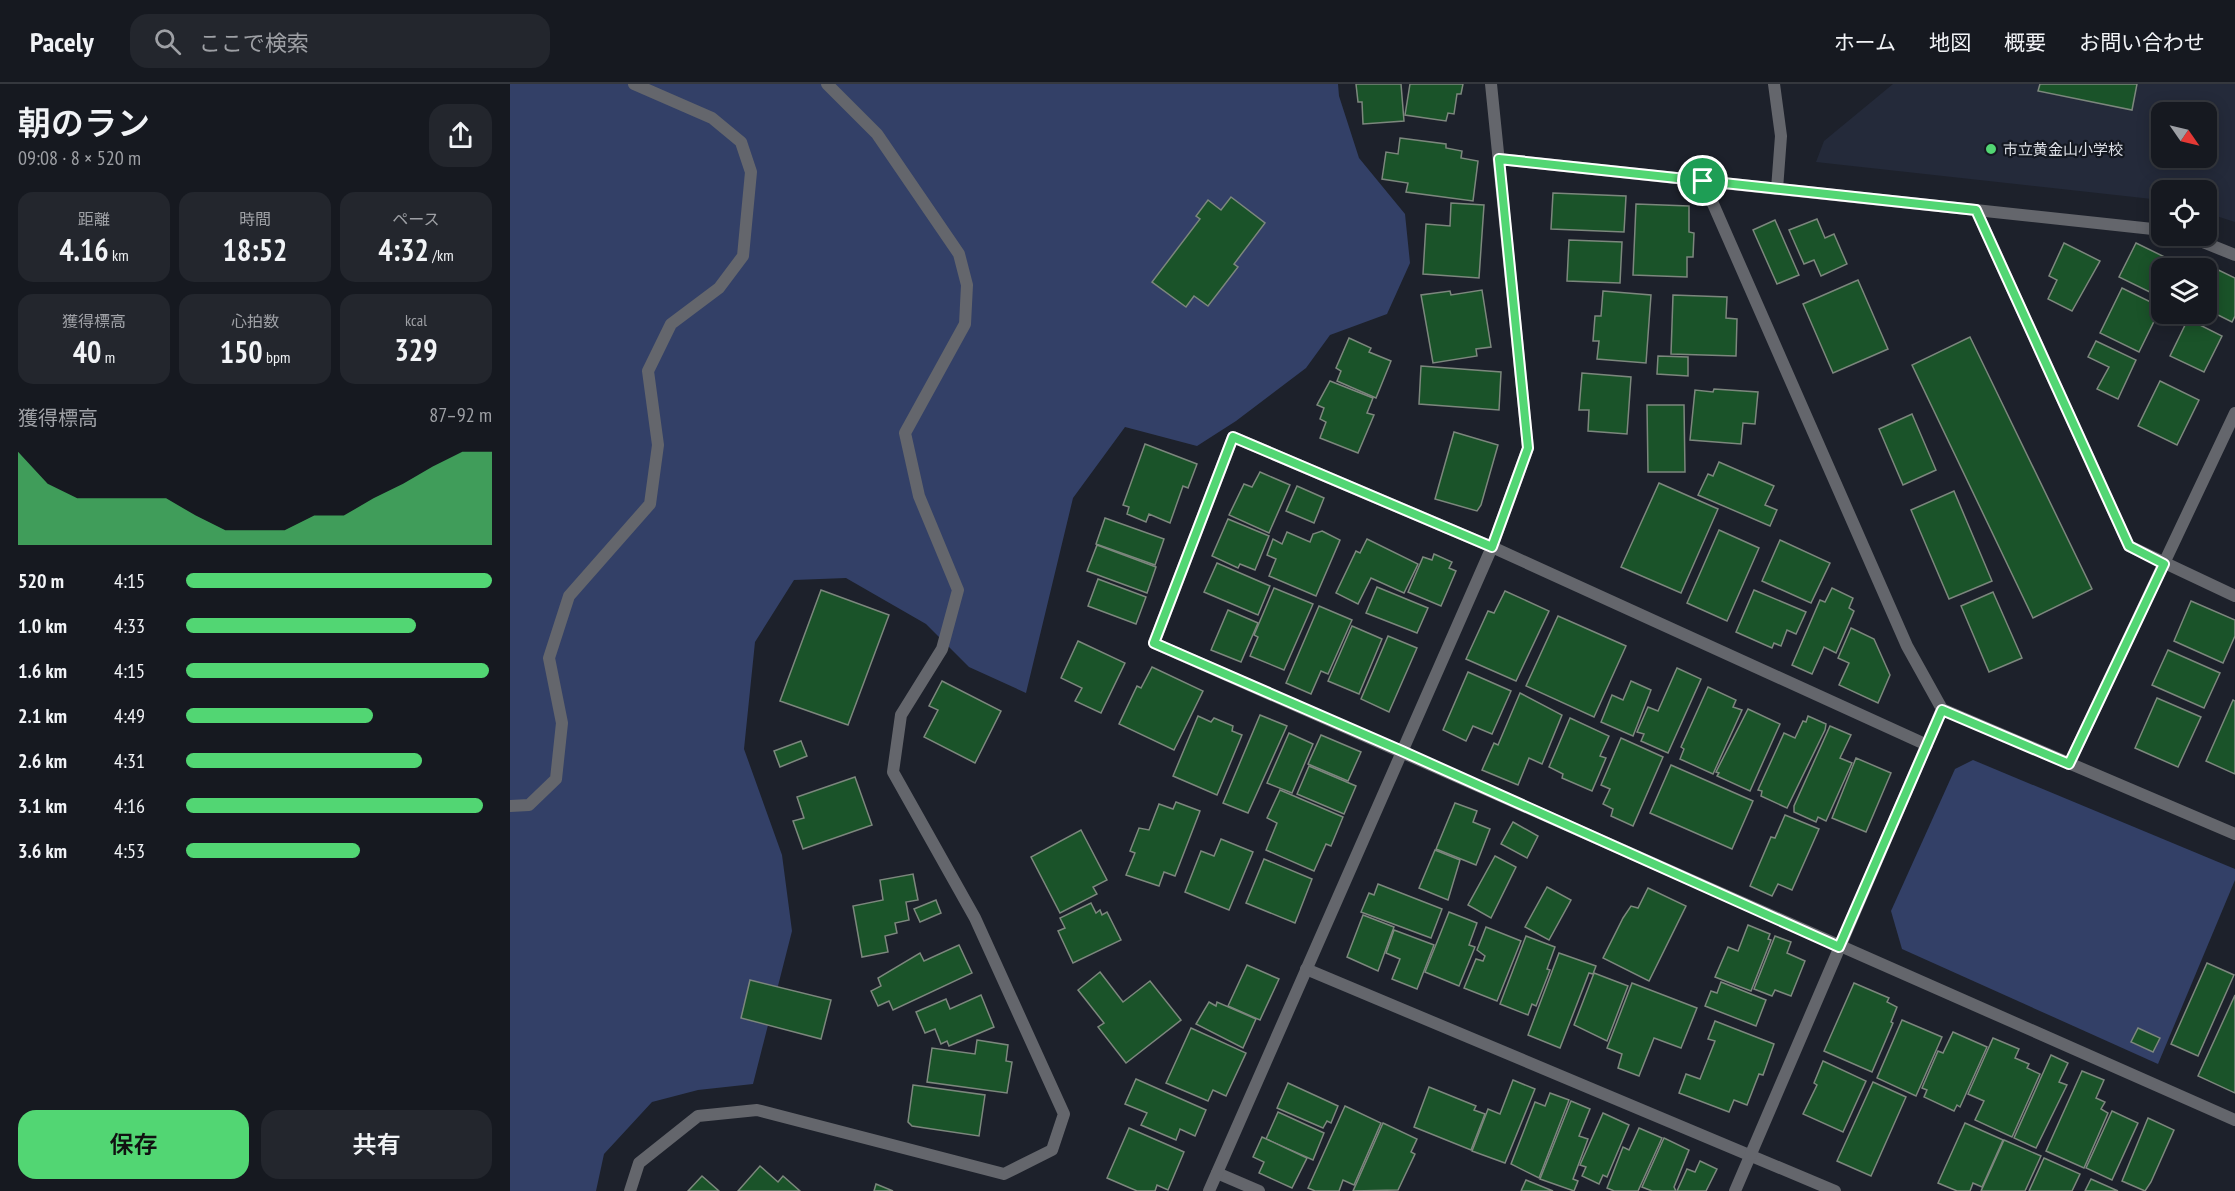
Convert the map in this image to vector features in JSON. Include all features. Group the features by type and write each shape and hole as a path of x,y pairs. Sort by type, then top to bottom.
{"street":[{"path":"510,806 529,805 556,779 562,723 549,658 569,596 650,504 658,445 648,371 671,324 718,288 743,256 751,172 741,142 712,118 634,84"},
{"path":"630,1191 639,1163 698,1116 758,1110 1004,1174 1052,1150 1064,1114 975,918 892,772 901,715 942,649 958,590 920,496 906,433 964,324 967,285 959,254 878,135 827,84"},
{"path":"1209,1191 1492,547 1528,448 1491,84"},
{"path":"1774,84 1781,136 1777,189"},
{"path":"1499,159 2151,229"},
{"path":"1703,181 1907,646 1942,710 2235,834"},
{"path":"1976,210 2129,546 2235,596"},
{"path":"2213,246 2235,255"},
{"path":"2069,764 2235,413"},
{"path":"1927,745 1492,547 1233,437 1154,643 2235,1120"},
{"path":"1735,1191 1942,710"},
{"path":"1306,969 1835,1191"},
{"path":"1216,1173 1259,1191"}],"shaded area":[{"path":"510,84 1338,84 1339,96 1359,158 1405,214 1410,263 1387,314 1330,335 1306,368 1236,421 1197,446 1125,427 1073,498 1026,693 969,667 926,624 846,578 794,580 755,642 744,749 782,855 792,931 753,1084 698,1090 652,1102 604,1154 596,1191 510,1191"},
{"name":"市立黄金山小学校","path":"1893,84 2235,84 2235,222 2217,216 2217,180 2151,180 2151,199 1816,162 1824,141"},
{"path":"1973,760 2235,869 2235,880 2158,1064 1902,949 1891,911 1955,769"}],"building":[{"path":"1356,84 1401,84 1404,121 1363,124 1362,102 1358,102"},
{"path":"1410,84 1463,84 1461,94 1457,94 1454,114 1448,113 1446,121 1405,115"},
{"path":"2040,84 2137,84 2132,110 2038,91"},
{"path":"1400,138 1446,144 1446,148 1462,151 1461,158 1478,161 1473,201 1406,192 1408,183 1382,179 1386,152 1398,154"},
{"path":"1553,193 1626,196 1624,232 1551,229"},
{"path":"1231,197 1265,223 1234,264 1238,267 1208,306 1194,296 1186,307 1152,282 1200,219 1196,216 1208,200 1221,210"},
{"path":"1451,203 1484,205 1479,278 1423,274 1426,224 1450,226"},
{"path":"1636,204 1689,206 1689,232 1694,233 1693,257 1687,257 1687,277 1633,275"},
{"path":"1817,219 1825,238 1834,234 1847,264 1821,276 1814,260 1804,264 1789,230"},
{"path":"1775,220 1799,275 1777,284 1753,230"},
{"path":"1569,240 1622,242 1620,283 1567,281"},
{"path":"2064,243 2100,261 2072,311 2048,299 2057,280 2049,276"},
{"path":"2136,243 2167,258 2151,258 2151,293 2119,277"},
{"path":"2217,269 2235,278 2235,316 2232,322 2217,314"},
{"path":"1858,280 1888,349 1833,373 1803,304"},
{"path":"2122,288 2151,302 2153,324 2139,352 2100,333"},
{"path":"1482,290 1491,347 1476,349 1477,356 1433,363 1421,295 1450,291 1451,295"},
{"path":"1603,291 1651,295 1646,363 1597,359 1599,341 1593,341 1595,316 1601,316"},
{"path":"1673,295 1727,297 1726,318 1737,319 1736,356 1671,354"},
{"path":"2186,324 2198,324 2222,336 2204,372 2170,356"},
{"path":"1970,337 2092,589 2033,618 1912,365"},
{"path":"1349,338 1371,348 1369,352 1391,361 1376,398 1337,381 1341,371 1336,368"},
{"path":"2096,341 2136,360 2118,399 2097,389 2109,367 2088,357"},
{"path":"1658,356 1688,357 1688,376 1657,374"},
{"path":"1421,366 1501,372 1499,410 1419,404"},
{"path":"1582,373 1631,377 1627,434 1588,431 1589,410 1579,410"},
{"path":"1330,381 1373,398 1367,413 1374,415 1358,453 1320,438 1326,422 1320,419 1324,408 1317,405"},
{"path":"2160,381 2199,400 2177,445 2138,426"},
{"path":"1714,389 1758,392 1755,424 1743,423 1741,444 1690,440 1695,390 1713,392"},
{"path":"1647,405 1684,405 1685,472 1648,472"},
{"path":"1912,414 1936,470 1903,485 1879,429"},
{"path":"1454,432 1498,445 1481,505 1477,511 1435,499"},
{"path":"1145,444 1197,464 1188,488 1183,486 1170,523 1149,514 1146,522 1127,514 1129,507 1123,505"},
{"path":"1719,462 1774,486 1765,505 1777,510 1770,526 1698,495 1708,474 1713,476"},
{"path":"1260,472 1290,485 1269,533 1229,515 1244,484 1252,487"},
{"path":"1659,483 1718,509 1681,593 1621,567"},
{"path":"1297,486 1324,498 1314,523 1286,511"},
{"path":"1954,491 1992,581 1949,599 1911,510"},
{"path":"1105,518 1164,539 1155,565 1096,544"},
{"path":"1228,519 1269,536 1255,570 1240,564 1238,568 1212,556"},
{"path":"1719,530 1759,548 1727,621 1687,603"},
{"path":"1322,531 1340,540 1316,596 1269,576 1276,559 1267,555 1273,539 1282,544 1287,532 1310,542 1313,534"},
{"path":"1367,539 1418,564 1404,593 1371,578 1358,604 1336,593 1356,551 1360,553"},
{"path":"1780,540 1830,563 1811,603 1762,581"},
{"path":"1097,545 1156,567 1147,593 1087,571"},
{"path":"1434,554 1452,562 1449,568 1456,571 1441,606 1408,592 1423,557 1432,560"},
{"path":"1217,563 1270,586 1258,615 1204,592"},
{"path":"1098,579 1146,597 1136,624 1088,606"},
{"path":"1377,587 1428,608 1417,633 1366,613"},
{"path":"1274,588 1313,604 1284,670 1250,656 1258,637 1254,635"},
{"path":"1832,588 1853,598 1849,608 1854,611 1836,653 1824,647 1812,674 1792,665 1820,600 1825,602"},
{"path":"821,590 889,615 848,725 780,701"},
{"path":"1754,590 1806,612 1796,634 1787,630 1781,646 1774,643 1772,648 1736,632"},
{"path":"1505,591 1549,611 1516,681 1466,659 1488,611 1494,613"},
{"path":"1993,592 2022,658 1989,672 1961,606"},
{"path":"2191,601 2235,620 2235,636 2223,663 2174,641"},
{"path":"1319,606 1352,620 1328,674 1321,671 1311,694 1286,683"},
{"path":"1228,610 1258,623 1241,662 1211,650"},
{"path":"1558,616 1626,646 1594,717 1526,686"},
{"path":"1352,626 1382,639 1359,694 1328,681"},
{"path":"1851,628 1874,639 1890,675 1878,703 1839,685 1849,663 1838,658"},
{"path":"1388,636 1417,648 1389,712 1361,699"},
{"path":"1078,641 1125,663 1101,713 1075,701 1082,688 1061,678"},
{"path":"2168,650 2220,673 2204,708 2152,685"},
{"path":"1152,667 1203,691 1174,750 1119,724 1137,686 1141,688"},
{"path":"1677,668 1701,679 1668,753 1641,741 1644,734 1637,732 1648,707 1658,711"},
{"path":"1468,672 1511,691 1492,734 1473,726 1466,741 1443,730"},
{"path":"942,681 1001,711 975,763 924,737 938,710 929,706"},
{"path":"1631,681 1651,690 1633,736 1601,722 1612,695 1623,700"},
{"path":"1708,687 1736,700 1733,707 1742,710 1713,774 1680,759 1684,749 1681,747"},
{"path":"1520,693 1562,715 1542,764 1529,758 1518,785 1482,770 1494,743 1498,745"},
{"path":"2157,698 2201,717 2178,767 2135,748"},
{"path":"2233,700 2235,701 2235,774 2206,761"},
{"path":"1748,709 1780,724 1750,791 1717,776 1719,773 1716,772"},
{"path":"1260,715 1287,726 1248,813 1223,803"},
{"path":"1198,716 1211,722 1214,718 1233,726 1232,731 1242,735 1217,795 1173,776"},
{"path":"1808,716 1826,724 1825,730 1787,808 1761,796 1762,791 1758,790 1784,733 1795,738"},
{"path":"1570,718 1609,736 1600,756 1606,758 1592,791 1562,778 1563,774 1549,767"},
{"path":"1830,726 1851,735 1840,758 1852,763 1826,821 1818,817 1816,822 1794,812 1794,806"},
{"path":"1289,733 1313,744 1292,793 1267,783"},
{"path":"1321,735 1361,752 1348,781 1308,764"},
{"path":"1621,738 1663,757 1633,826 1611,816 1613,809 1603,804 1610,789 1601,785"},
{"path":"801,741 807,756 780,767 774,751"},
{"path":"1856,758 1891,773 1866,832 1832,818"},
{"path":"1671,765 1753,801 1732,849 1650,813"},
{"path":"1309,766 1356,786 1344,814 1297,794"},
{"path":"855,777 872,825 803,849 793,821 804,818 797,797"},
{"path":"1280,790 1343,817 1331,846 1326,844 1314,871 1266,850 1277,823 1267,818"},
{"path":"1176,802 1200,811 1175,876 1164,872 1159,886 1126,875 1135,853 1130,851 1139,828 1149,830 1159,804 1173,809"},
{"path":"1455,803 1477,811 1473,822 1490,829 1476,865 1436,849"},
{"path":"1785,815 1819,829 1792,890 1778,884 1772,896 1750,886 1771,837 1775,838"},
{"path":"1513,822 1538,836 1527,858 1501,844"},
{"path":"1081,830 1107,880 1093,887 1097,894 1060,913 1031,857"},
{"path":"1221,839 1253,852 1229,910 1185,892 1201,851 1214,856"},
{"path":"1435,850 1460,860 1448,900 1419,888"},
{"path":"1495,856 1516,867 1491,918 1468,905"},
{"path":"1264,859 1312,879 1295,923 1246,903"},
{"path":"913,874 918,900 906,902 909,920 895,923 897,933 885,936 888,952 862,957 853,906 883,900 880,880"},
{"path":"1378,884 1442,909 1431,938 1361,912 1369,893 1374,895"},
{"path":"1547,887 1571,900 1549,940 1525,927"},
{"path":"1648,888 1686,906 1649,981 1603,958 1623,918 1631,906 1638,908"},
{"path":"936,900 941,913 920,922 914,909"},
{"path":"1091,903 1096,913 1100,910 1102,915 1107,912 1121,940 1073,963 1058,931 1065,928 1060,918"},
{"path":"1449,912 1477,923 1469,945 1475,947 1459,986 1425,972"},
{"path":"1363,915 1394,927 1378,971 1347,957"},
{"path":"1748,925 1770,934 1768,939 1771,940 1751,991 1715,977 1728,947 1738,951"},
{"path":"1486,927 1521,941 1497,1001 1464,988 1476,959 1483,961 1485,956 1477,950"},
{"path":"1394,930 1434,945 1417,989 1392,979 1400,959 1386,953"},
{"path":"1526,936 1555,947 1547,969 1550,970 1536,1006 1532,1004 1528,1015 1500,1004"},
{"path":"1775,936 1791,942 1787,953 1805,961 1791,996 1775,990 1772,996 1754,989"},
{"path":"959,945 972,973 893,1010 889,1001 878,1006 871,991 881,986 878,978 920,953 924,961"},
{"path":"1559,953 1596,966 1593,974 1589,973 1560,1048 1528,1035"},
{"path":"2207,963 2234,975 2198,1056 2171,1044"},
{"path":"1247,965 1279,979 1260,1020 1228,1006"},
{"path":"1100,972 1123,1002 1150,981 1181,1020 1126,1063 1098,1027 1104,1023 1078,990"},
{"path":"1594,973 1628,986 1607,1041 1574,1025"},
{"path":"750,980 831,1000 821,1039 741,1018"},
{"path":"1721,982 1766,1000 1756,1026 1705,1006 1711,991 1717,993"},
{"path":"1632,983 1697,1008 1681,1048 1654,1038 1639,1076 1618,1068 1622,1054 1607,1048"},
{"path":"1854,983 1889,998 1887,1002 1897,1007 1891,1022 1893,1023 1872,1072 1824,1051"},
{"path":"981,995 994,1027 949,1046 947,1041 941,1044 935,1029 925,1033 916,1012 946,999 950,1009"},
{"path":"2235,995 2235,1093 2198,1076"},
{"path":"1209,1002 1216,1006 1217,1002 1256,1019 1243,1048 1196,1024"},
{"path":"1902,1020 1942,1037 1916,1096 1877,1078"},
{"path":"1715,1021 1774,1044 1763,1075 1759,1074 1747,1105 1734,1100 1729,1112 1679,1093 1686,1074 1700,1079 1715,1041 1708,1039"},
{"path":"1191,1028 1246,1053 1226,1096 1213,1090 1208,1101 1166,1083"},
{"path":"2138,1028 2160,1038 2153,1052 2131,1042"},
{"path":"1953,1032 1987,1047 1960,1107 1957,1105 1954,1111 1924,1097 1927,1090 1922,1088 1938,1051 1943,1053"},
{"path":"1993,1038 2019,1049 2015,1058 2029,1064 2027,1068 2040,1074 2012,1137 1975,1120 1984,1101 1968,1094"},
{"path":"977,1040 1008,1045 1006,1061 1012,1062 1007,1093 927,1082 932,1048 975,1054"},
{"path":"2051,1055 2068,1063 2059,1082 2067,1085 2036,1148 2014,1138"},
{"path":"1823,1061 1866,1081 1843,1132 1803,1114 1817,1085 1814,1083"},
{"path":"2082,1071 2104,1080 2096,1098 2105,1102 2101,1109 2108,1113 2084,1168 2046,1151"},
{"path":"1136,1079 1206,1110 1195,1136 1180,1129 1176,1140 1141,1125 1147,1113 1125,1104"},
{"path":"1513,1080 1535,1089 1505,1163 1472,1151 1488,1109 1500,1114"},
{"path":"1873,1082 1906,1097 1871,1176 1837,1161"},
{"path":"1288,1083 1338,1106 1331,1123 1327,1121 1323,1128 1277,1108"},
{"path":"913,1085 985,1095 979,1136 912,1126 908,1122"},
{"path":"1429,1087 1476,1106 1474,1110 1485,1114 1471,1150 1414,1127"},
{"path":"1550,1093 1569,1100 1539,1178 1511,1164 1535,1102 1545,1106"},
{"path":"1571,1101 1590,1109 1579,1136 1588,1139 1573,1179 1578,1181 1574,1191 1540,1179"},
{"path":"1345,1106 1381,1123 1354,1185 1343,1180 1339,1191 1315,1191 1308,1188"},
{"path":"2112,1111 2138,1123 2112,1180 2086,1168"},
{"path":"1278,1112 1324,1133 1313,1160 1266,1139"},
{"path":"1603,1113 1629,1125 1607,1177 1603,1175 1599,1184 1582,1176 1586,1167 1580,1165"},
{"path":"2148,1118 2174,1130 2145,1191 2122,1181"},
{"path":"1383,1123 1417,1139 1411,1152 1415,1154 1398,1190 1353,1191"},
{"path":"1965,1123 2003,1140 1982,1187 1973,1183 1970,1191 1957,1191 1938,1183"},
{"path":"1129,1128 1184,1152 1168,1190 1157,1185 1155,1191 1137,1191 1107,1178"},
{"path":"1639,1128 1662,1138 1638,1191 1614,1191 1607,1188 1623,1147 1629,1150"},
{"path":"1262,1137 1307,1158 1292,1188 1259,1173 1264,1162 1253,1157"},
{"path":"1664,1138 1689,1150 1674,1187 1676,1191 1652,1191 1642,1187"},
{"path":"2004,1140 2041,1156 2025,1191 1981,1191"},
{"path":"2044,1158 2080,1174 2072,1191 2029,1191"},
{"path":"1700,1161 1717,1169 1706,1191 1677,1191 1687,1169 1695,1172"},
{"path":"760,1166 778,1182 783,1176 800,1191 738,1191"},
{"path":"702,1176 719,1191 688,1191"},
{"path":"2091,1179 2118,1191 2085,1191"},
{"path":"1526,1180 1553,1191 1521,1191"},
{"path":"876,1184 893,1191 874,1191"}],"place":[{"name":"市立黄金山小学校","path":"1991,149"}],"route":[{"path":"1499,159 1703,181 1976,210 2129,546 2164,564 2069,764 1942,710 1839,947 1402,751 1154,643 1233,437 1492,547 1528,448 1499,159"}]}
